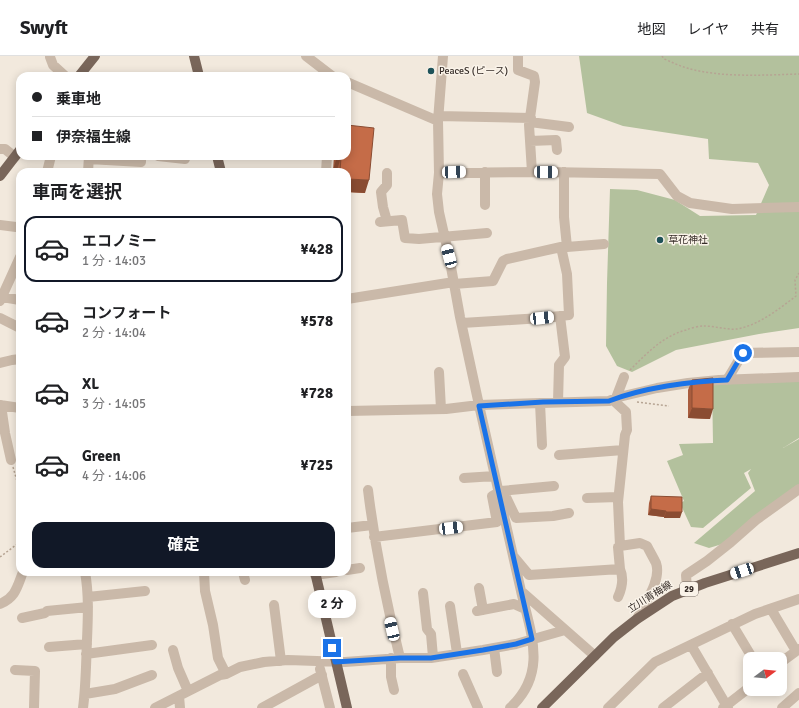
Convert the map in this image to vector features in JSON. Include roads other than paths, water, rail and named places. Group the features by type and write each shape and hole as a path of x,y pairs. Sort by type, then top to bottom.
{"main road":[{"path":"82,72 95,56"},
{"path":"194,56 197,72"},
{"path":"0,176 16,154"},
{"name":"立川青梅線","path":"542,708 614,637 637,619 672,596 687,589 799,553"},
{"path":"315,576 347,708"}],"street":[{"path":"306,56 325,72"},
{"path":"444,56 438,118 439,173 437,194 439,212 479,406 532,639 534,656 533,672 526,688 510,708"},
{"path":"518,56 518,70 534,76 535,79 530,120 532,172"},
{"path":"50,57 53,65 61,72"},
{"path":"351,84 438,118 530,120 569,127"},
{"path":"530,142 556,140 557,150"},
{"path":"0,149 16,153"},
{"path":"120,160 140,162 140,160"},
{"path":"485,172 485,205"},
{"path":"439,173 564,172 660,174 677,196 690,203 732,209 799,207"},
{"path":"462,323 569,315 564,247 564,172"},
{"path":"387,173 387,185 381,192 383,221 402,220 404,238 419,240 488,233"},
{"path":"0,225 16,227"},
{"path":"351,297 454,283 493,280 503,261 507,259 564,247 604,244"},
{"path":"16,266 1,299 16,300"},
{"path":"558,402 559,365 565,357 560,316"},
{"path":"0,318 16,326"},
{"path":"727,380 743,353 799,352"},
{"path":"0,363 16,360"},
{"path":"439,372 441,409"},
{"path":"614,399 624,377"},
{"path":"351,411 441,409 558,402 609,401 657,388 688,383 799,377"},
{"path":"614,399 626,412 627,430 625,435 618,497 620,546 618,547 620,569 622,573 622,588 618,597"},
{"path":"540,403 542,445"},
{"path":"11,460 1,405 16,407"},
{"path":"559,455 623,450"},
{"path":"464,478 495,476"},
{"path":"374,537 497,522 492,496 501,491 554,486"},
{"path":"687,589 686,575 707,561 756,520 799,488"},
{"path":"368,490 372,525 396,658 391,677 394,690"},
{"path":"498,493 505,495 516,518 553,516 569,513"},
{"path":"587,498 618,497"},
{"path":"351,528 372,525"},
{"path":"620,546 640,543 647,546 656,564 658,576 637,619"},
{"path":"512,554 529,575 620,569"},
{"path":"351,569 360,568"},
{"path":"0,604 14,595 21,576"},
{"path":"82,708 87,649 88,602 85,576"},
{"path":"204,576 205,591 213,625 218,658 226,674"},
{"path":"479,588 480,610 514,604 525,609"},
{"path":"22,618 88,602 145,591"},
{"path":"521,591 595,656"},
{"path":"423,593 428,629 431,634 433,657"},
{"path":"608,708 655,662 732,624 799,599"},
{"path":"274,605 281,661"},
{"path":"450,606 457,653"},
{"path":"771,609 797,650 787,658"},
{"path":"732,624 749,652"},
{"path":"154,708 220,674 226,674 240,667 264,662 335,662 433,657 516,644 565,630"},
{"path":"49,647 87,649 152,645"},
{"path":"691,645 726,707 743,693"},
{"path":"494,648 497,672"},
{"path":"173,650 178,668 188,691"},
{"path":"318,661 330,708"},
{"path":"15,670 35,671 34,708"},
{"path":"663,708 708,673"},
{"path":"463,674 478,708"},
{"path":"84,694 115,689 152,675"},
{"path":"262,708 322,675"},
{"path":"782,708 799,693"},
{"path":"179,696 180,708"}],"place":[{"name":"PeaceS (ピース)","path":"431,71"},
{"name":"草花神社","path":"660,240"}]}
